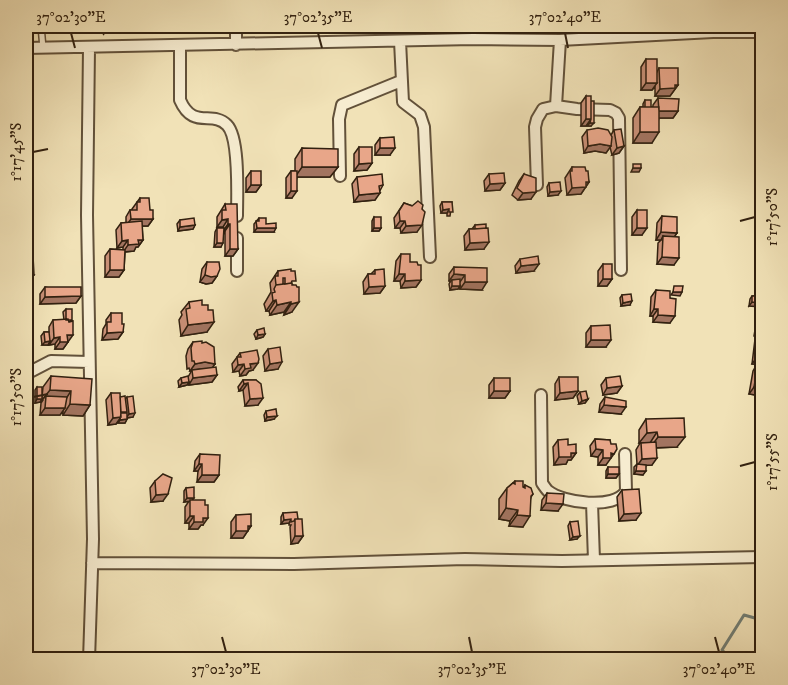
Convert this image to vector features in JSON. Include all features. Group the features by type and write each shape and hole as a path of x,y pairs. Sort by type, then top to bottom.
{"street":[{"path":"236,26 236,45"},
{"path":"26,48 560,40 714,29 762,32"},
{"path":"556,106 560,40"},
{"path":"400,41 403,102 420,115 424,127 430,257"},
{"path":"180,46 180,100 184,108 196,118 220,121 228,125 232,137 237,159 237,271"},
{"path":"89,48 87,215 92,563 90,660"},
{"path":"340,176 339,119 342,105 401,81"},
{"path":"537,185 535,127 543,109 556,106 616,113 619,118 621,270"},
{"path":"26,374 51,361 89,362"},
{"path":"541,394 542,483 549,492 567,499 592,503 618,499 626,491 625,454"},
{"path":"592,503 594,560"},
{"path":"92,563 294,564 465,559 594,560 762,556"}],"lane":[{"path":"41,26 43,48"}],"building":[{"path":"646,59 657,59 657,83 646,83"},
{"path":"659,68 678,68 678,85 675,85 675,88 660,89"},
{"path":"586,96 591,96 591,119 586,119"},
{"path":"658,98 679,99 678,111 659,111"},
{"path":"645,100 651,100 651,107 645,107"},
{"path":"591,101 594,101 594,123 590,123"},
{"path":"640,107 659,107 659,132 640,132"},
{"path":"598,128 608,130 612,137 611,146 600,144 588,146 587,130"},
{"path":"621,129 624,146 617,148 614,130"},
{"path":"394,137 395,148 380,148 380,138"},
{"path":"359,147 372,147 372,163 359,164"},
{"path":"302,148 338,149 338,167 302,167"},
{"path":"633,164 641,164 641,168 633,168"},
{"path":"572,167 585,167 588,171 589,182 586,182 586,187 572,188 570,171"},
{"path":"251,171 261,171 261,185 251,185"},
{"path":"291,171 297,171 297,191 291,191"},
{"path":"504,173 505,183 490,184 489,174"},
{"path":"382,174 383,185 379,186 380,193 359,195 357,177"},
{"path":"524,174 536,178 536,192 523,193 517,188"},
{"path":"560,182 561,191 550,192 549,183"},
{"path":"140,198 149,198 153,219 131,219 130,210 137,210 137,202 140,202"},
{"path":"418,201 423,205 422,209 425,212 422,225 406,226 405,221 400,221 399,211 404,203 412,206"},
{"path":"442,202 452,202 453,212 449,212 449,209 443,210"},
{"path":"225,204 237,204 238,249 230,249 230,224 228,224 228,219 222,220 222,210 226,210"},
{"path":"637,210 647,210 647,228 637,228"},
{"path":"662,216 677,217 677,233 661,232"},
{"path":"374,217 381,217 381,228 374,228"},
{"path":"194,218 195,225 180,227 180,220"},
{"path":"259,218 266,218 266,224 276,223 276,228 257,228 256,221 259,221"},
{"path":"142,221 143,240 138,240 139,244 128,245 128,240 122,241 121,223"},
{"path":"486,224 486,228 475,229 475,225"},
{"path":"26,228 32,229 31,237 26,237"},
{"path":"217,228 224,228 223,243 217,243"},
{"path":"488,228 489,242 470,243 469,229"},
{"path":"663,236 679,237 679,258 662,257"},
{"path":"110,249 125,250 124,270 110,270"},
{"path":"26,251 29,251 29,256 33,256 34,275 26,275"},
{"path":"401,254 410,254 410,262 417,262 421,265 421,280 405,281 405,274 399,274"},
{"path":"538,256 539,264 521,266 520,259"},
{"path":"207,262 219,262 220,269 217,276 205,275"},
{"path":"603,264 612,264 612,279 603,279"},
{"path":"454,267 487,268 487,282 465,282 465,275 454,274"},
{"path":"291,269 295,271 296,281 285,284 285,278 283,278 283,284 276,285 275,276 278,276 278,271"},
{"path":"384,269 385,286 369,287 368,274 375,274 375,270"},
{"path":"460,279 460,286 452,286 452,280"},
{"path":"292,283 299,287 299,302 277,305 276,300 273,301 272,293 275,292 276,285"},
{"path":"674,286 683,286 682,292 673,292"},
{"path":"45,287 81,287 81,296 45,297"},
{"path":"656,290 670,291 670,298 676,299 675,316 658,315 658,309 654,309"},
{"path":"631,294 632,301 623,303 622,295"},
{"path":"752,296 762,296 762,303 752,302"},
{"path":"202,300 202,305 208,305 208,310 213,310 214,322 188,325 186,309 190,308 189,302"},
{"path":"66,309 72,309 72,320 66,320"},
{"path":"111,313 122,313 123,332 107,333 107,322 111,322"},
{"path":"68,319 69,322 73,321 73,335 67,335 68,342 60,342 60,337 54,338 53,320"},
{"path":"610,325 611,340 591,340 591,326"},
{"path":"758,326 762,327 760,334 756,333"},
{"path":"264,328 265,334 258,335 257,330"},
{"path":"44,332 49,332 50,341 45,342"},
{"path":"760,332 762,333 762,357 757,357"},
{"path":"202,341 214,347 215,364 205,362 195,364 192,361 193,342"},
{"path":"280,347 282,362 270,364 268,349"},
{"path":"257,350 258,363 250,364 251,368 245,369 244,364 238,365 237,357 241,357 240,353"},
{"path":"758,364 762,365 762,388 754,387"},
{"path":"216,367 217,375 193,378 192,370"},
{"path":"51,376 92,379 90,405 70,404 71,391 50,390"},
{"path":"188,376 189,382 182,383 181,378"},
{"path":"620,376 622,386 607,388 606,378"},
{"path":"559,377 578,377 578,391 560,393"},
{"path":"494,378 510,378 510,391 494,391"},
{"path":"243,380 256,380 261,384 263,398 250,399 248,383 244,384"},
{"path":"37,387 42,387 42,399 37,399"},
{"path":"586,391 588,399 582,401 580,392"},
{"path":"111,393 120,393 121,417 113,418"},
{"path":"46,396 67,397 65,408 45,408"},
{"path":"125,396 127,412 121,412 120,397"},
{"path":"133,396 135,413 129,414 127,397"},
{"path":"605,397 626,401 626,407 604,405"},
{"path":"276,409 277,416 267,417 266,411"},
{"path":"121,413 127,413 127,419 120,420"},
{"path":"684,418 685,437 658,437 657,432 647,433 646,419"},
{"path":"568,439 568,445 576,444 576,453 571,453 571,457 559,457 558,440"},
{"path":"595,439 610,440 611,444 616,444 617,449 614,454 611,453 611,458 603,458 603,450 596,449"},
{"path":"656,442 657,458 642,459 641,443"},
{"path":"200,454 220,455 219,475 202,475 202,464 199,464"},
{"path":"637,464 646,465 646,471 636,471"},
{"path":"608,467 619,467 619,474 608,474"},
{"path":"163,474 172,478 168,494 156,495 155,481"},
{"path":"515,481 523,481 523,487 525,488 525,485 531,488 533,494 530,516 517,515 518,510 506,508 507,488 515,484"},
{"path":"194,487 194,498 187,498 186,488"},
{"path":"639,489 641,513 624,514 622,490"},
{"path":"547,493 564,494 563,504 546,503"},
{"path":"190,500 205,500 205,505 208,505 208,518 203,518 203,522 194,522 194,516 190,516"},
{"path":"297,512 298,519 291,522 291,519 284,520 283,513"},
{"path":"251,514 251,526 248,526 248,531 236,531 236,515"},
{"path":"295,519 302,519 303,536 295,536"},
{"path":"578,521 580,536 573,537 570,522"}],"waterway":[{"path":"732,660 722,650 744,615 762,620"}]}
